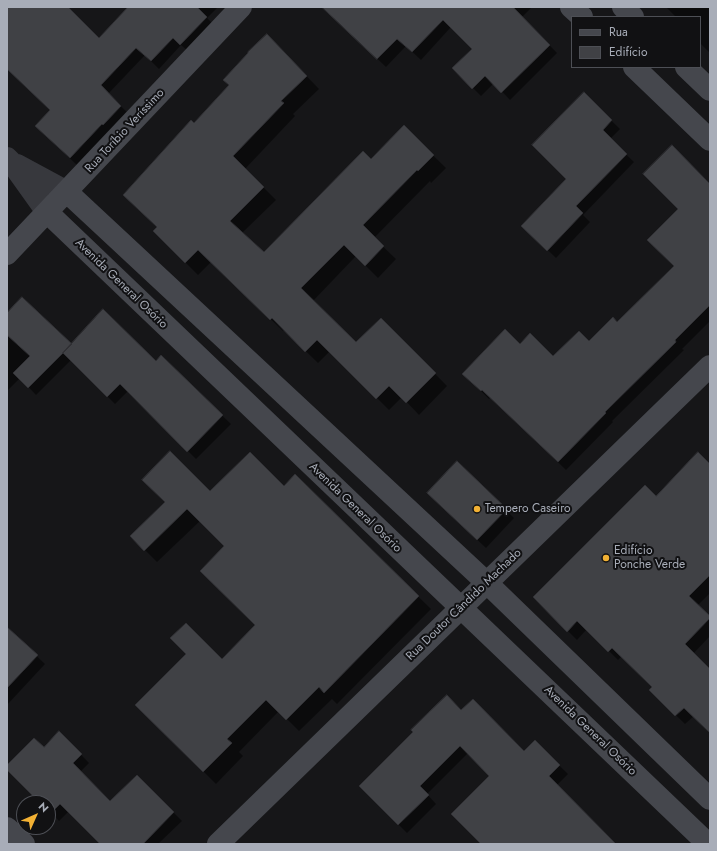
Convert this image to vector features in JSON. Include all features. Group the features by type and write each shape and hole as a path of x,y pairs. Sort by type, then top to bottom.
{"main road":[{"name":"Rua Toríbio Veríssimo","path":"7,254 241,7"},
{"path":"571,7 581,16"},
{"path":"623,7 632,16"},
{"path":"635,68 710,140"},
{"path":"687,68 710,90"},
{"name":"Avenida General Osório","path":"67,192 487,583 706,795"},
{"name":"Avenida General Osório","path":"47,212 708,844"},
{"path":"220,378 242,354"},
{"name":"Rua Doutor Cândido Machado","path":"218,844 710,366"},
{"path":"329,482 354,458"},
{"path":"679,816 706,795"},
{"path":"7,828 24,844"}],"street":[{"name":"Avenida General Osório","path":"10,161 67,192"},
{"name":"Avenida General Osório","path":"10,161 47,212"}],"building":[{"path":"7,7 68,7 99,38 128,7 197,7 207,17 180,45 173,38 151,61 136,48 101,85 121,106 70,158 35,126 50,110 7,69"},
{"path":"322,7 513,7 550,45 501,93 485,76 472,89 452,68 472,49 443,20 412,52 397,39 377,59"},
{"path":"267,34 307,76 281,101 284,103 233,156 264,187 230,221 264,252 363,151 371,159 404,125 434,155 418,171 417,170 363,225 384,246 365,266 344,245 301,288 356,342 381,318 436,373 406,403 389,386 376,399 317,340 305,352 272,318 270,320 198,250 185,263 153,231 157,227 123,195 191,120 194,123 229,85 223,80 248,52"},
{"path":"584,92 612,120 603,130 627,154 576,206 583,213 547,251 521,226 566,179 532,145"},
{"path":"672,145 710,184 710,305 675,340 676,342 605,412 606,413 558,462 482,390 481,391 462,374 505,329 520,344 530,333 553,356 579,331 589,341 613,317 617,322 674,266 647,240 678,209 643,174"},
{"path":"22,297 72,344 28,388 13,373 30,356 7,335 7,313"},
{"path":"103,309 156,361 161,355 223,415 187,452 120,384 107,397 63,353"},
{"path":"170,451 210,491 250,452 284,486 295,474 419,596 324,693 319,687 286,720 266,700 227,739 232,743 203,772 135,705 186,654 170,638 186,623 222,659 255,625 200,571 224,546 187,509 144,551 130,536 165,502 142,480"},
{"path":"698,452 710,464 710,575 689,596 710,616 710,618 685,644 710,669 710,733 684,708 675,716 649,690 652,687 612,648 608,652 577,621 567,632 533,597 645,485 656,496"},
{"path":"457,461 507,509 477,540 427,493"},
{"path":"7,627 38,655 7,688"},
{"path":"447,695 461,710 473,699 524,751 535,740 560,765 549,776 616,844 481,844 451,814 489,776 460,746 420,786 429,795 398,825 359,786 413,732 411,730"},
{"path":"59,731 82,754 73,763 110,801 137,775 174,812 143,844 100,844 60,804 56,808 56,795 32,795 7,770 7,765 34,738 44,747"}],"place":[{"name":"Tempero Caseiro","path":"477,509"},
{"name":"Edifício Ponche Verde","path":"606,558"}]}
